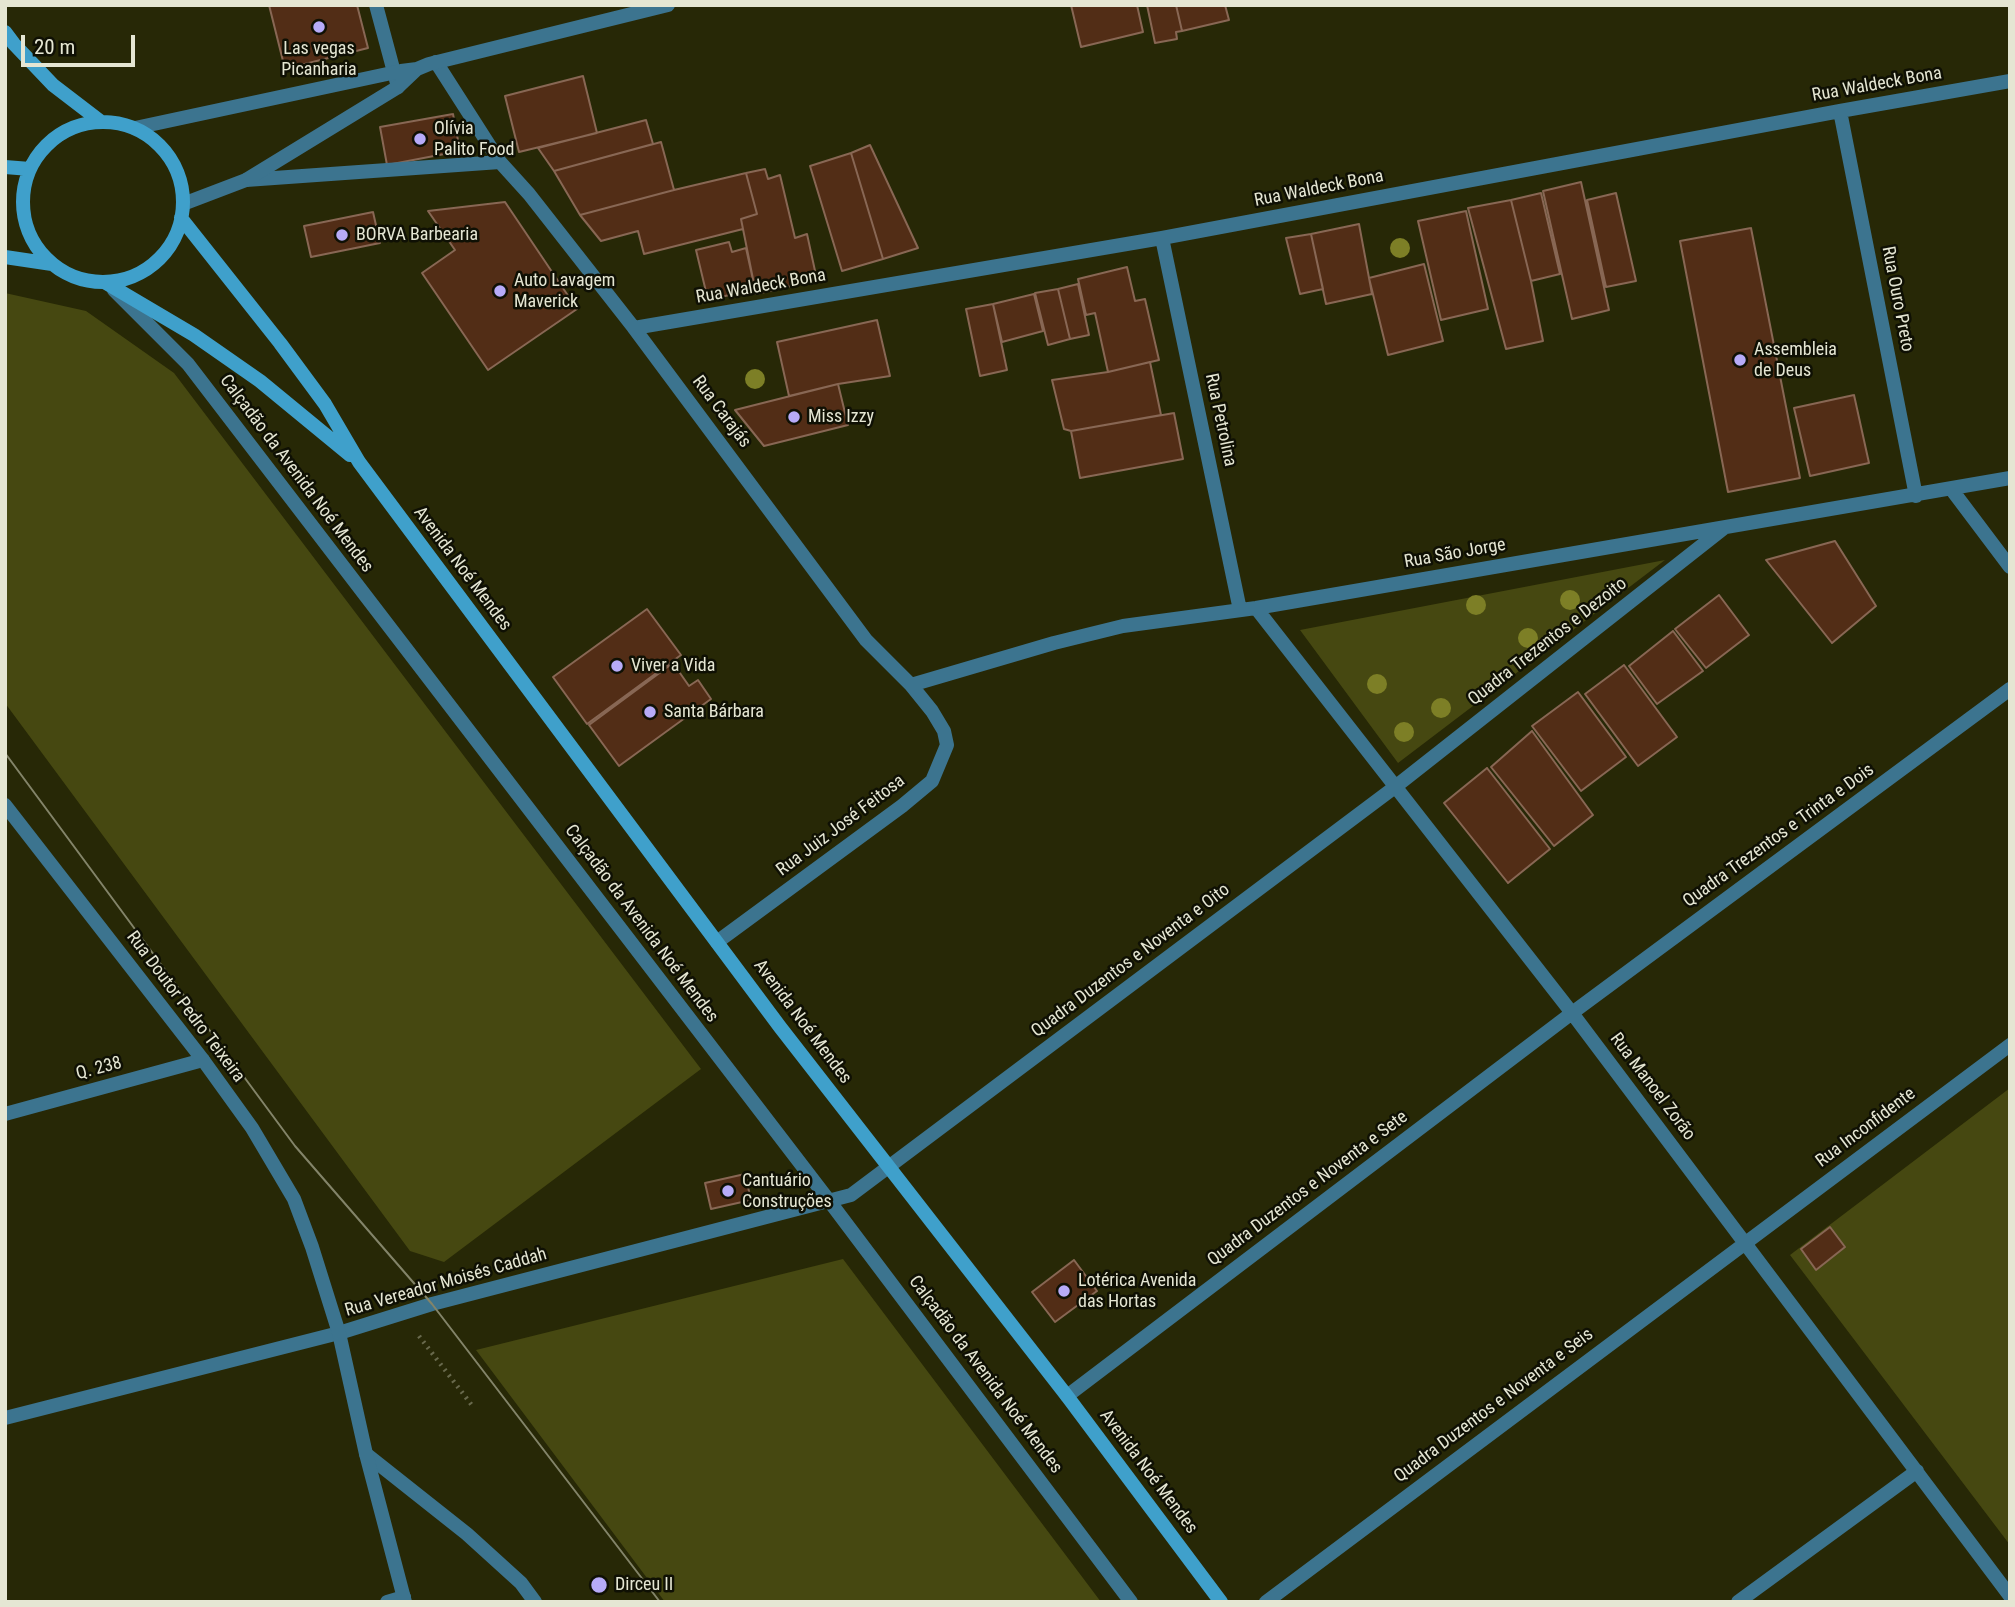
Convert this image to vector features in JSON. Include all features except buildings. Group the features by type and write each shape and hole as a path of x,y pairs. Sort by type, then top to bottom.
{"main road":[{"path":"5,32 54,85 100,121"},
{"path":"100,121 118,122 135,128 155,141 170,159 181,181 182,211 172,243 155,263 132,277 106,282 87,281 68,274 52,264 34,244 25,220 23,194 30,169 38,154 55,137 76,125 100,121"},
{"path":"5,167 30,169"},
{"name":"Avenida Noé Mendes","path":"182,211 325,404 359,462 780,1027 1067,1396 1221,1602"},
{"path":"5,257 52,264"},
{"name":"Avenida Noé Mendes","path":"106,282 194,335 260,381 359,462"}],"street":[{"path":"376,5 398,87"},
{"path":"135,128 392,72 417,69 668,5"},
{"name":"Rua Carajás","path":"436,62 500,162 634,328 866,640 911,685"},
{"path":"182,211 246,180 398,87 417,69"},
{"name":"Rua Waldeck Bona","path":"634,328 1162,238 2010,81"},
{"name":"Rua Ouro Preto","path":"1840,111 1916,496"},
{"path":"246,180 500,162"},
{"name":"Rua Petrolina","path":"1162,238 1240,610"},
{"name":"Calçadão da Avenida Noé Mendes","path":"106,282 188,364 830,1202 1131,1602"},
{"name":"Rua São Jorge","path":"911,685 1123,626 1240,610 2010,478"},
{"path":"1951,489 2010,567"},
{"name":"Quadra Trezentos e Dezoito","path":"1395,787 1724,528"},
{"name":"Rua Manoel Zorão","path":"1256,607 1572,1013 2010,1596"},
{"name":"Rua Juiz José Feitosa","path":"717,942 932,781 947,745 944,730 911,685"},
{"name":"Quadra Trezentos e Trinta e Dois","path":"1572,1013 2010,689"},
{"name":"Quadra Duzentos e Noventa e Oito","path":"890,1166 1395,787"},
{"name":"Rua Doutor Pedro Teixeira","path":"5,804 203,1060 259,1139 294,1199 339,1333 366,1454 404,1600"},
{"name":"Quadra Duzentos e Noventa e Sete","path":"1067,1396 1572,1013"},
{"name":"Rua Inconfidente","path":"1745,1242 2010,1045"},
{"name":"Q. 238","path":"5,1114 203,1060"},
{"name":"Rua Vereador Moisés Caddah","path":"5,1418 339,1333 432,1304 830,1202 851,1195 890,1166"},
{"name":"Quadra Duzentos e Noventa e Seis","path":"1266,1602 1745,1242"},
{"path":"366,1454 467,1534 521,1583 535,1602"},
{"path":"1738,1602 1917,1471"},
{"path":"387,1602 404,1600"}],"path":[{"path":"434,1355 474,1408"}],"shaded area":[{"path":"5,293 86,311 174,373 701,1069 444,1262 410,1251 5,703"},
{"path":"1665,560 1398,763 1300,630"},
{"path":"2010,1088 2010,1545 1790,1255"},
{"path":"843,1259 1101,1602 665,1602 476,1350"}],"tram line":[{"path":"5,753 295,1146 432,1304 660,1602"}],"place":[{"name":"Las vegas Picanharia","path":"319,27"},
{"name":"Olívia Palito Food","path":"420,139"},
{"name":"BORVA Barbearia","path":"342,235"},
{"name":"Auto Lavagem Maverick","path":"500,291"},
{"name":"Assembleia de Deus","path":"1740,360"},
{"name":"Miss Izzy","path":"794,417"},
{"name":"Viver a Vida","path":"617,666"},
{"name":"Santa Bárbara","path":"650,712"},
{"name":"Cantuário Construções","path":"728,1191"},
{"name":"Lotérica Avenida das Hortas","path":"1064,1291"},
{"name":"Dirceu II","path":"599,1585"}]}
